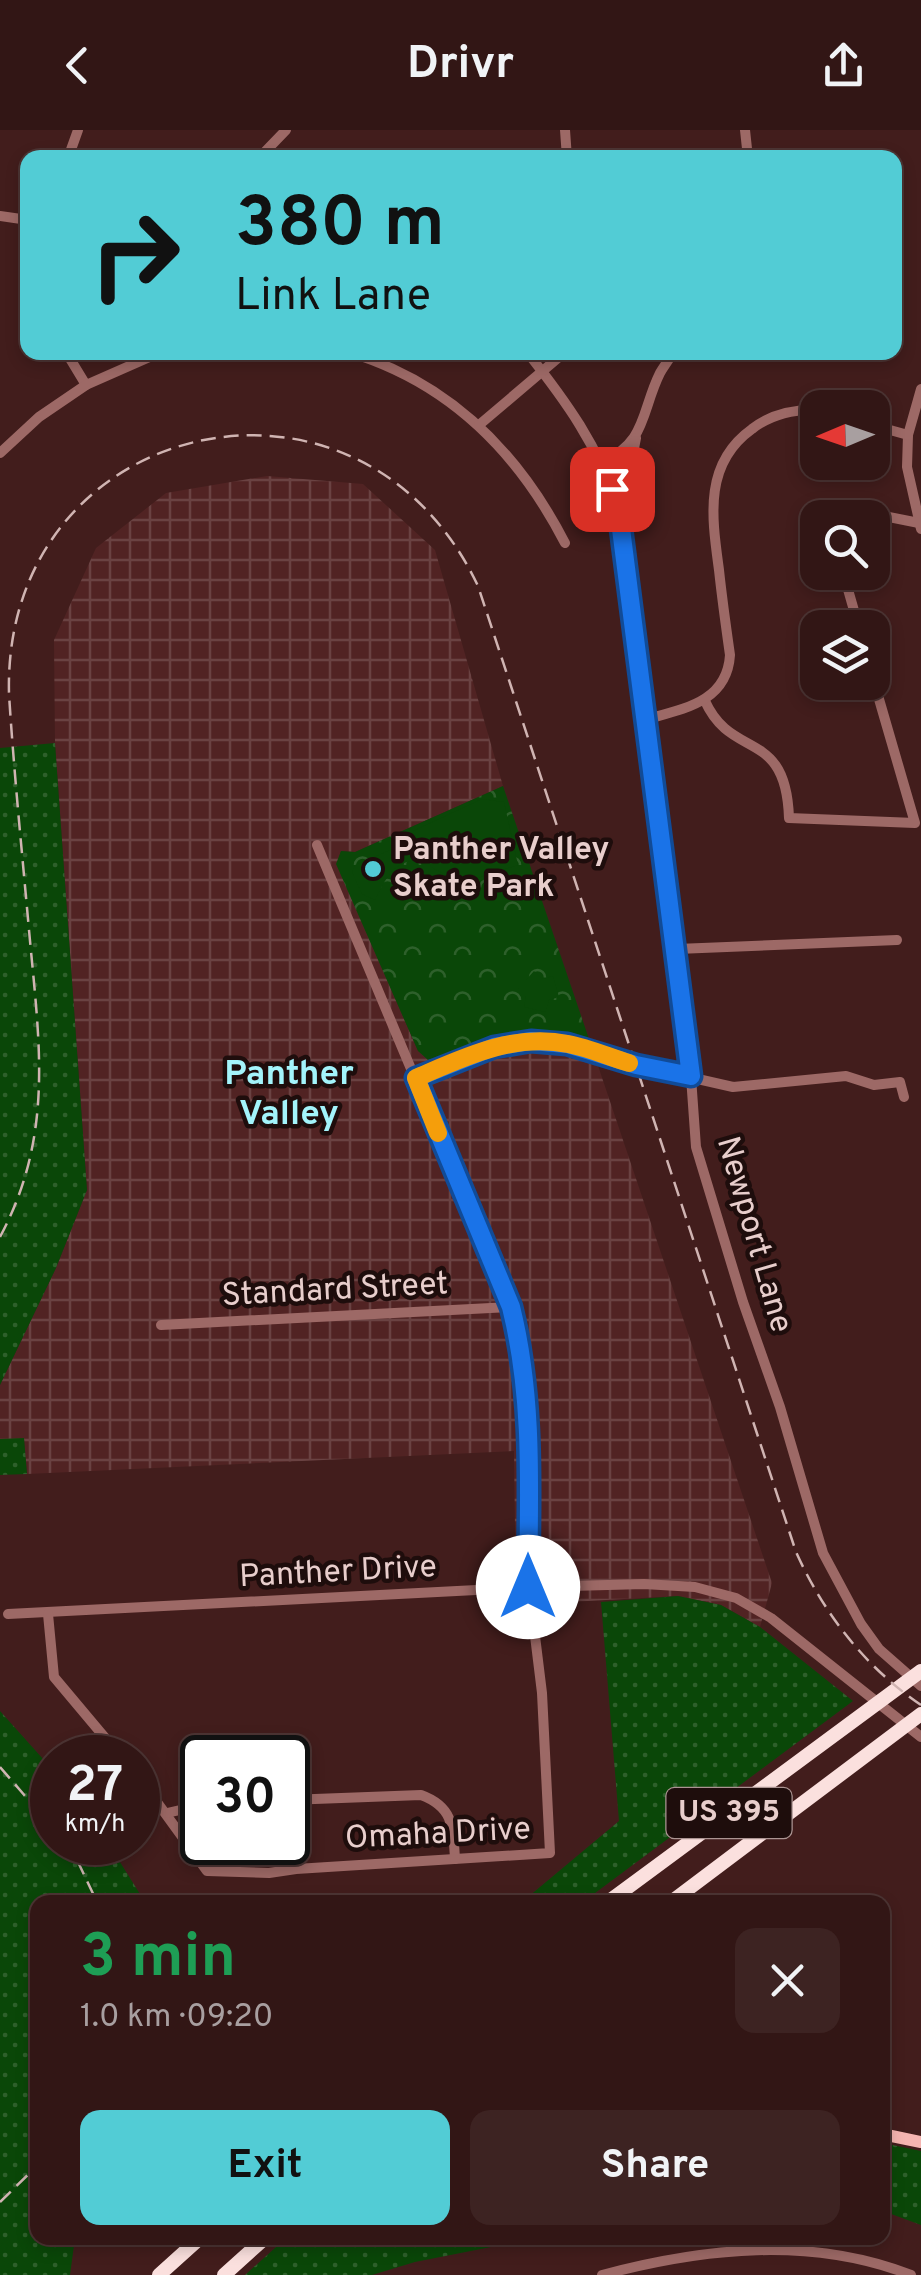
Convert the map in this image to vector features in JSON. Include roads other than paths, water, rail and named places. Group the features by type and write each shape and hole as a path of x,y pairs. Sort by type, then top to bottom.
{"highway":[{"name":"US 395","path":"618,1895 921,1671"},
{"name":"US 395","path":"679,1895 921,1714"},
{"path":"159,2275 192,2245"},
{"path":"227,2273 260,2245"}],"main road":[{"path":"890,2136 921,2142"}],"street":[{"path":"267,150 286,130"},
{"path":"71,360 86,384"},
{"path":"0,453 40,417 86,384 142,360"},
{"path":"367,360 411,378 479,425 533,486 565,543"},
{"name":"Newport Lane","path":"533,360 602,462 620,521 676,949 696,1146 823,1553 870,1636 896,1666 921,1686"},
{"path":"479,425 555,360"},
{"path":"620,521 636,436 668,360"},
{"path":"890,519 920,526 906,467 908,434 921,388"},
{"path":"644,720 705,700 722,684 730,655 712,519 716,479 729,451 760,423 800,411"},
{"path":"890,430 908,434"},
{"path":"602,462 636,436"},
{"path":"705,700 716,722 773,760 786,784 789,818 914,823 879,700"},
{"path":"317,845 511,1307 526,1393 528,1587"},
{"path":"676,949 897,940"},
{"path":"416,1078 494,1047 531,1041 567,1044 636,1065 691,1076 707,1084 734,1087 846,1076 874,1086 900,1082 904,1098"},
{"name":"Standard Street","path":"161,1326 511,1307"},
{"name":"Panther Drive","path":"8,1614 528,1587 695,1587 736,1598 771,1618 921,1737"},
{"name":"Omaha Drive","path":"160,1805 208,1871 269,1873 296,1868 550,1854 542,1693 528,1587"},
{"path":"48,1614 54,1677 103,1735"},
{"path":"310,1799 421,1795 437,1801 454,1827 455,1860"},
{"path":"167,1814 180,1811"},
{"path":"602,2275 716,2251 774,2248 853,2257 912,2275"}],"railway":[{"path":"0,1237 29,1161 39,1086 9,694 22,599 63,525 123,472 196,442 275,436 354,458 423,507 478,586 796,1552 819,1597 848,1638 882,1674 921,1705"},
{"path":"0,1767 30,1802"},
{"path":"79,1865 94,1895"},
{"path":"0,2202 30,2173"}],"place":[{"name":"Panther Valley Skate Park","path":"373,869"}],"district":[{"name":"Panther Valley","path":"289,1095"}]}
